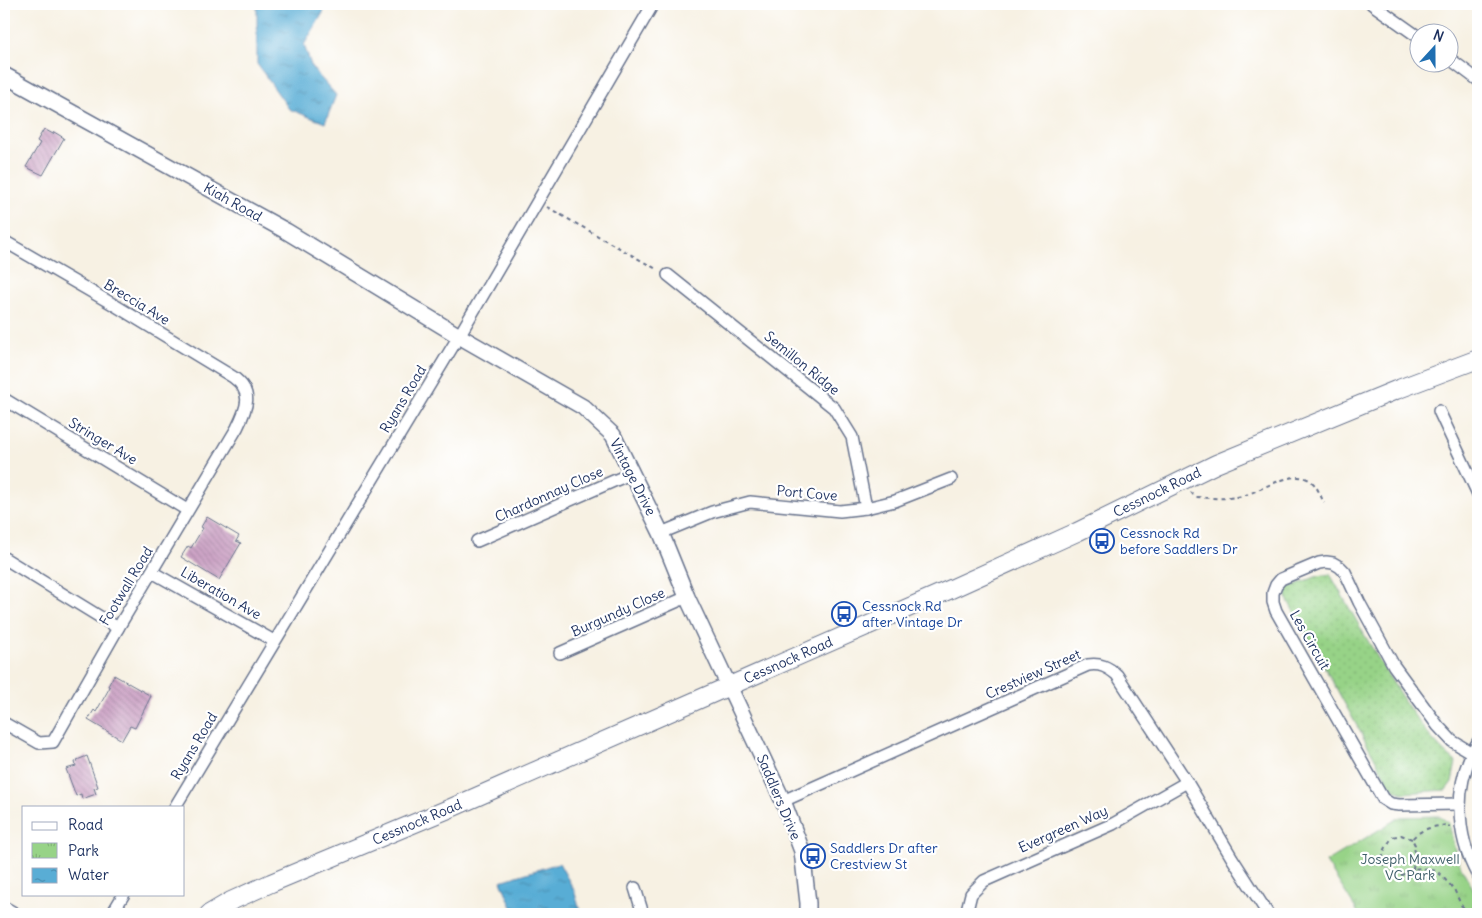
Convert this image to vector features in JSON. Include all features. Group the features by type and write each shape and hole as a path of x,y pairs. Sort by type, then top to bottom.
{"main road":[{"name":"Cessnock Road","path":"209,914 231,901 271,883 451,808 951,589 1069,536 1216,464 1396,390 1478,359"}],"street":[{"name":"Ryans Road","path":"176,806 459,336 536,201 653,4"},
{"path":"1372,4 1410,31"},
{"path":"1460,66 1478,80"},
{"name":"Kiah Road","path":"4,75 286,231 459,336"},
{"name":"Breccia Ave","path":"4,241 233,377 242,384 247,396"},
{"name":"Semillon Ridge","path":"668,275 834,408 852,437 866,508"},
{"name":"Vintage Drive","path":"459,336 583,407 613,435 661,534 687,598 728,686"},
{"name":"Footwall Road","path":"4,723 40,743 53,742 246,411 247,396"},
{"name":"Stringer Ave","path":"4,399 187,510"},
{"path":"1439,410 1478,494"},
{"name":"Chardonnay Close","path":"477,541 632,473"},
{"name":"Port Cove","path":"661,534 712,512 750,502 840,512 895,501 951,479"},
{"path":"4,558 118,628"},
{"name":"Les Circuit","path":"1459,804 1399,805 1391,804 1383,799 1276,611 1273,593 1281,579 1319,563 1326,562 1340,567 1345,572 1359,602 1399,674 1438,726 1452,741 1472,753"},
{"name":"Liberation Ave","path":"152,572 274,641"},
{"name":"Burgundy Close","path":"560,653 687,598"},
{"name":"Crestview Street","path":"783,801 1093,664 1106,667 1117,675 1187,782 1268,914"},
{"name":"Saddlers Drive","path":"728,686 783,801 802,851 808,914"},
{"path":"1478,742 1464,777 1459,804 1461,825 1468,854 1478,876"},
{"name":"Evergreen Way","path":"966,914 971,894 984,881 1113,824 1187,782"},
{"path":"635,888 643,914"},
{"path":"112,914 123,896"},
{"path":"4,906 16,914"}],"path":[{"path":"536,201 668,275"},
{"path":"1189,490 1195,497 1244,496 1290,477 1302,477 1308,478 1314,484 1324,503"},
{"path":"1412,839 1421,831 1437,826 1449,825 1451,834"},
{"path":"1413,869 1415,845 1412,839 1401,835 1393,837 1382,858 1382,863 1397,875 1403,875 1413,869 1421,868 1437,871 1454,889 1461,905 1465,909 1477,914"}],"green space":[{"path":"1330,574 1406,704 1432,739 1456,762 1452,782 1446,790 1403,793 1395,790 1389,784 1287,599 1287,588 1318,576"},
{"name":"Joseph Maxwell VC Park","path":"1439,816 1449,823 1456,855 1478,897 1478,914 1359,914 1326,862 1400,817"}],"water":[{"path":"257,4 324,4 323,13 304,45 312,68 336,95 325,123 289,109 257,64"},
{"path":"559,863 574,890 581,914 515,914 501,881"}],"building":[{"path":"44,129 64,138 43,175 26,167 40,143 37,141"},
{"path":"207,517 239,536 236,541 241,543 219,580 181,557 188,546 191,548"},
{"path":"114,675 151,696 135,728 130,726 122,740 88,720 94,710 96,712 110,687 108,686"},
{"path":"87,756 98,787 94,788 96,794 82,799 81,794 76,796 66,769 76,766 75,762 77,760"}],"place":[{"name":"Cessnock Rd before Saddlers Dr","path":"1102,541"},
{"name":"Cessnock Rd after Vintage Dr","path":"844,614"},
{"name":"Saddlers Dr after Crestview St","path":"813,856"}]}
